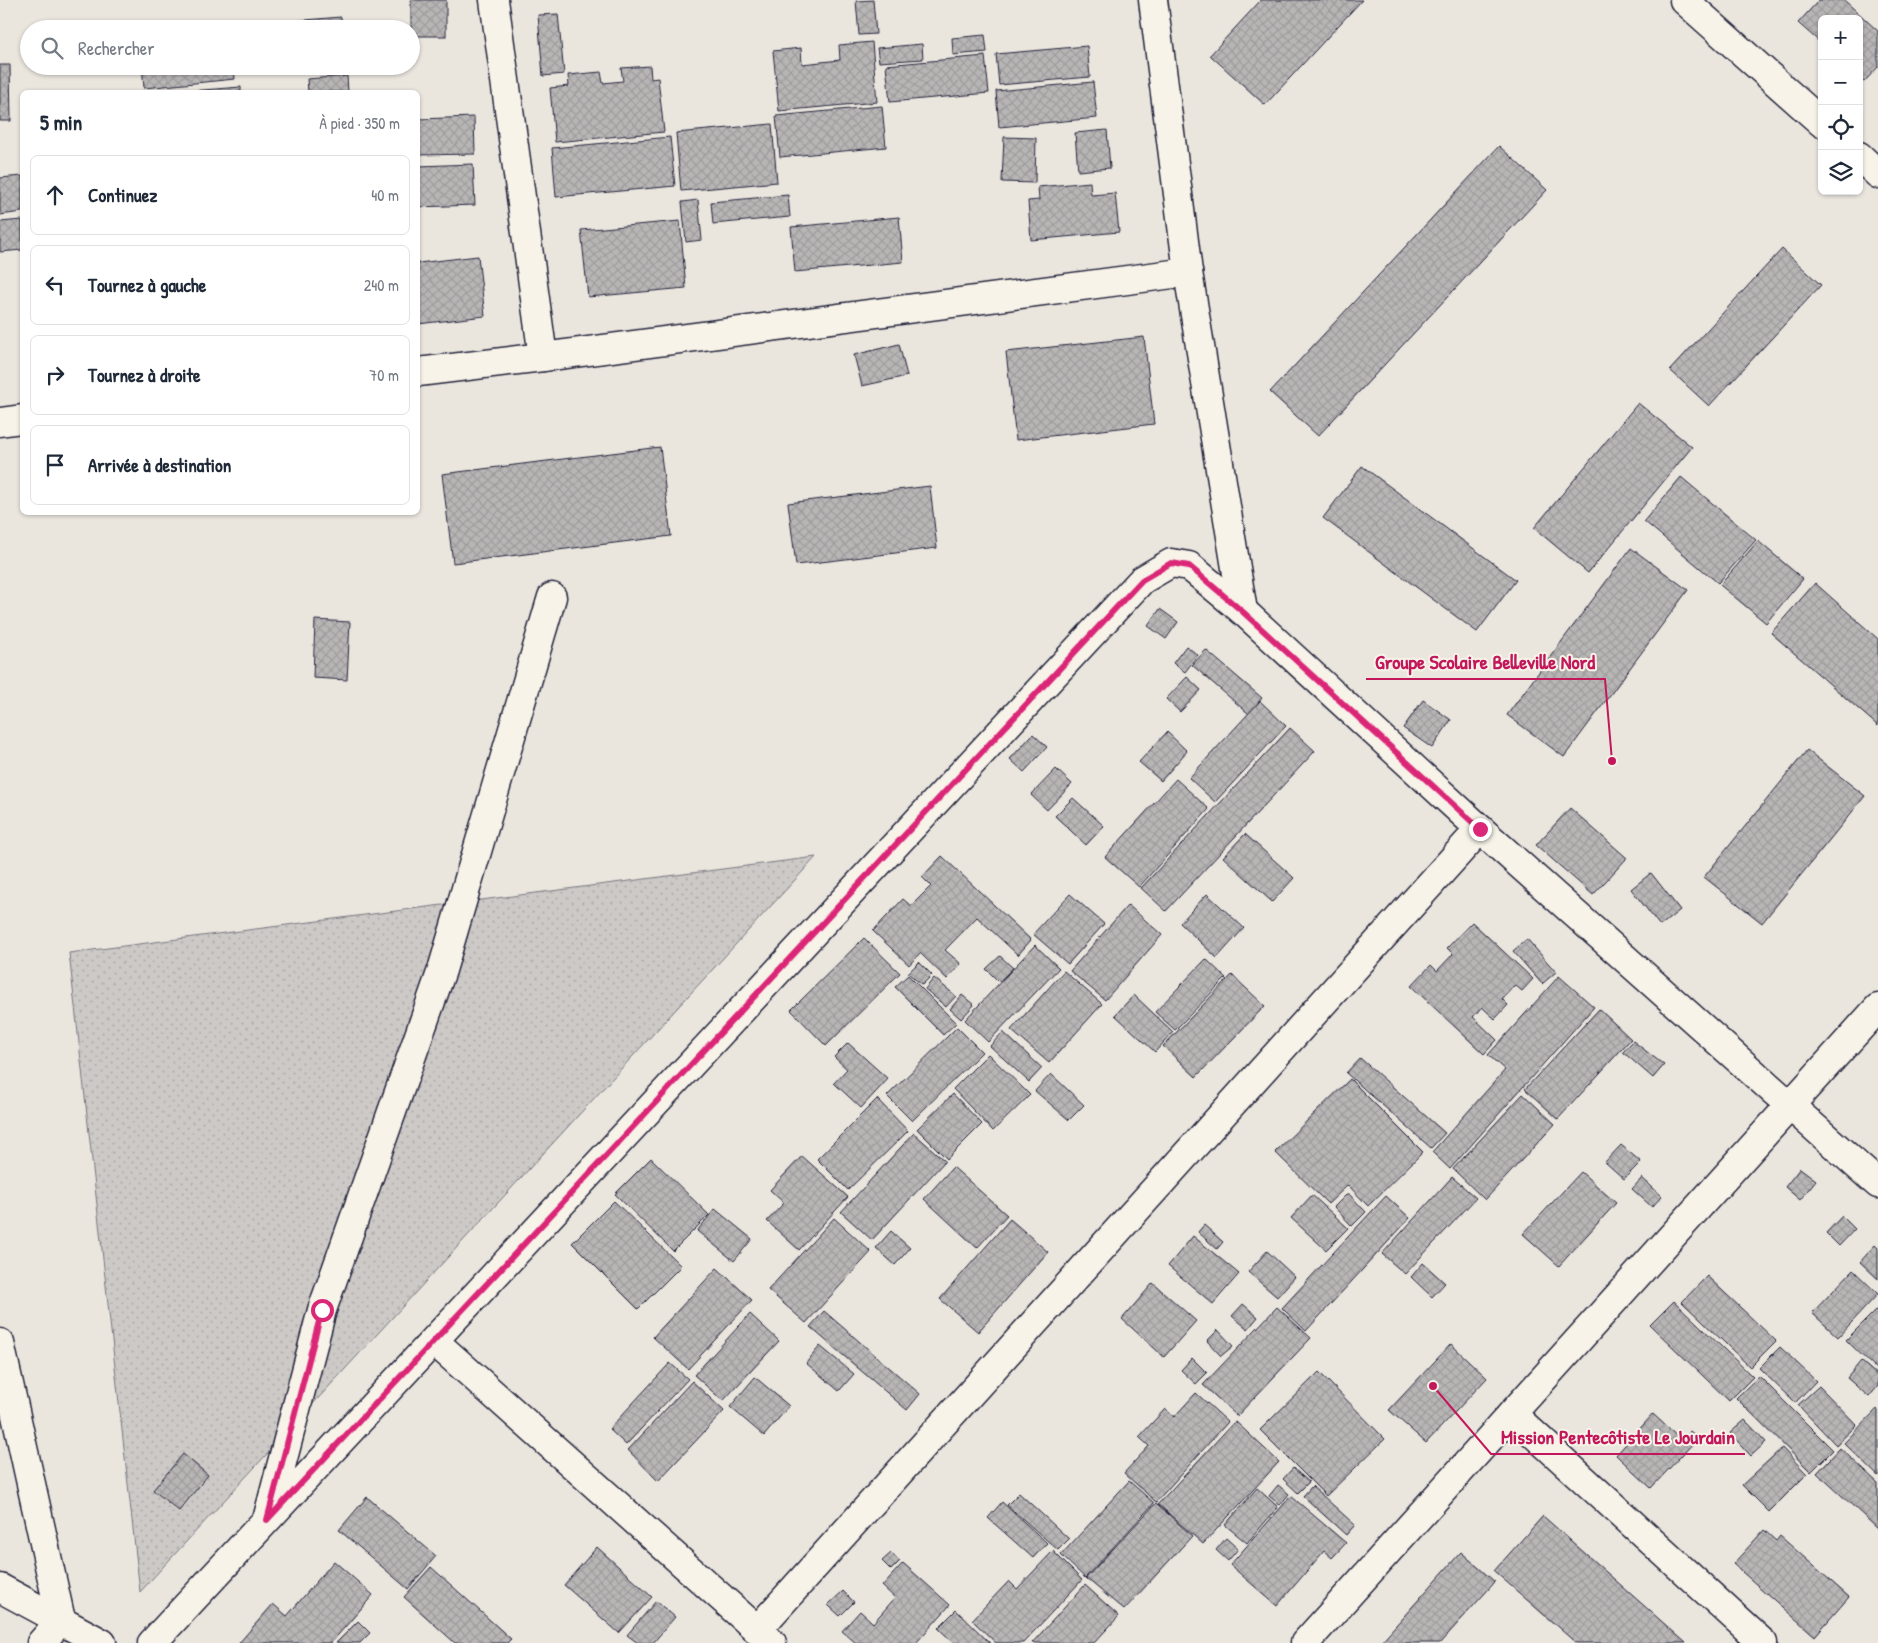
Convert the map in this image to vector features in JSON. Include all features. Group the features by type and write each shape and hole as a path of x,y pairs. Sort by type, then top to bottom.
{"street":[{"path":"494,0 542,357"},
{"path":"1153,0 1188,272 1243,612"},
{"path":"1684,0 1818,119"},
{"path":"420,372 1188,272"},
{"path":"0,422 20,419"},
{"path":"152,1643 1142,580 1171,563 1189,566 1243,612 1480,829 1878,1184"},
{"path":"267,1520 322,1310 442,970 552,597"},
{"path":"434,1341 765,1636 1480,829"},
{"path":"1305,1643 1878,1008"},
{"path":"0,1343 61,1620"},
{"path":"1512,1414 1763,1643"},
{"path":"0,1588 102,1643"},
{"path":"41,1643 61,1620"}],"shaded area":[{"path":"816,857 140,1592 69,953"}],"building":[{"path":"411,0 446,0 446,36 420,36 420,20 411,20"},
{"path":"873,0 876,34 859,35 856,1"},
{"path":"1261,0 1362,0 1265,105 1210,55"},
{"path":"1819,0 1844,0 1860,15 1818,15 1818,40 1798,23"},
{"path":"558,14 564,74 543,76 538,15"},
{"path":"341,17 341,20 306,20"},
{"path":"1863,17 1878,31 1878,67 1864,82"},
{"path":"985,35 987,52 953,55 952,38"},
{"path":"872,42 877,102 779,111 773,51 801,48 802,64 840,60 839,45"},
{"path":"922,44 923,59 879,62 877,48"},
{"path":"1087,46 1090,77 999,85 996,54"},
{"path":"985,56 989,93 890,102 886,65"},
{"path":"0,65 10,65 11,121 0,121"},
{"path":"650,66 651,79 658,78 664,132 555,142 550,88 569,86 568,75 601,72 603,83 623,81 621,68"},
{"path":"143,75 235,75 235,79 144,88"},
{"path":"347,76 348,90 308,90 307,79"},
{"path":"1093,82 1097,118 999,127 996,91"},
{"path":"241,87 241,90 203,90"},
{"path":"882,106 886,147 780,157 776,116"},
{"path":"474,117 475,154 420,155 420,119"},
{"path":"772,124 777,182 681,191 676,133"},
{"path":"1107,130 1110,168 1078,171 1075,133"},
{"path":"670,137 675,186 556,197 552,148"},
{"path":"1004,137 1036,138 1035,183 1002,182"},
{"path":"1499,146 1547,190 1318,436 1270,392"},
{"path":"473,164 475,205 420,207 420,166"},
{"path":"20,176 20,212 0,215 0,178"},
{"path":"1090,182 1091,195 1115,193 1119,232 1031,240 1028,201 1039,200 1038,187"},
{"path":"788,195 790,217 713,224 711,202"},
{"path":"698,200 702,240 686,242 682,202"},
{"path":"899,217 903,262 795,272 791,227"},
{"path":"20,220 20,250 0,252 0,222"},
{"path":"680,221 686,288 588,297 581,230"},
{"path":"1782,249 1821,285 1709,406 1670,370"},
{"path":"478,256 485,316 420,324 420,263"},
{"path":"1144,337 1154,424 1016,440 1006,352"},
{"path":"899,344 907,376 862,386 854,355"},
{"path":"1638,403 1692,447 1588,573 1534,528"},
{"path":"660,447 671,536 453,563 442,474"},
{"path":"1362,466 1516,580 1477,632 1323,518"},
{"path":"1681,477 1756,540 1718,583 1644,521"},
{"path":"930,486 937,548 796,565 788,503"},
{"path":"1758,541 1803,579 1766,623 1720,585"},
{"path":"1631,548 1688,590 1564,757 1507,715"},
{"path":"1815,583 1878,639 1878,726 1771,633"},
{"path":"1160,609 1178,622 1166,639 1148,626"},
{"path":"315,620 350,622 347,680 313,678"},
{"path":"1186,646 1198,655 1185,672 1173,663"},
{"path":"1206,650 1262,698 1249,714 1192,665"},
{"path":"1187,677 1201,690 1180,712 1166,699"},
{"path":"1423,700 1451,720 1432,748 1403,728"},
{"path":"1260,701 1286,726 1215,802 1189,778"},
{"path":"1290,728 1315,751 1166,911 1141,888"},
{"path":"1167,732 1187,751 1161,781 1139,762"},
{"path":"1033,734 1047,747 1024,772 1010,759"},
{"path":"1807,750 1865,796 1762,923 1704,877"},
{"path":"1056,769 1072,784 1047,810 1031,795"},
{"path":"1176,779 1209,809 1139,887 1105,857"},
{"path":"1073,798 1104,826 1086,845 1055,816"},
{"path":"1570,808 1627,858 1593,895 1536,845"},
{"path":"1245,834 1294,878 1272,902 1223,857"},
{"path":"942,856 1031,940 1018,955 977,917 945,950 961,964 947,979 920,953 909,965 873,931 903,899 911,906 931,886 922,877"},
{"path":"1651,873 1680,910 1660,926 1631,889"},
{"path":"1070,894 1104,924 1068,964 1033,934"},
{"path":"1207,894 1244,928 1217,958 1180,923"},
{"path":"1128,905 1162,935 1105,1000 1070,971"},
{"path":"1472,922 1533,979 1522,991 1515,985 1502,999 1508,1005 1495,1019 1482,1007 1473,1017 1497,1040 1484,1054 1411,986 1431,965 1437,971 1453,954 1447,948"},
{"path":"864,938 900,973 826,1046 791,1010"},
{"path":"1527,939 1556,972 1542,984 1513,951"},
{"path":"1035,945 1059,968 988,1042 965,1020"},
{"path":"1000,956 1013,968 999,982 986,969"},
{"path":"1206,959 1226,978 1175,1030 1155,1012"},
{"path":"919,962 932,975 922,985 908,973"},
{"path":"1064,971 1102,1004 1049,1063 1011,1030"},
{"path":"908,975 956,1023 943,1035 895,987"},
{"path":"1232,975 1265,1006 1196,1077 1163,1046"},
{"path":"1559,976 1594,1007 1450,1169 1432,1152 1505,1070 1488,1055"},
{"path":"934,978 956,996 946,1007 925,989"},
{"path":"962,995 974,1005 961,1019 950,1009"},
{"path":"1134,995 1173,1032 1155,1052 1115,1015"},
{"path":"1599,1009 1631,1039 1558,1119 1525,1089"},
{"path":"957,1027 982,1052 912,1121 887,1096"},
{"path":"1003,1032 1042,1068 1029,1082 990,1046"},
{"path":"1633,1041 1664,1065 1653,1078 1623,1052"},
{"path":"848,1043 888,1079 861,1108 834,1083 847,1069 834,1057"},
{"path":"988,1054 1030,1095 993,1131 953,1089"},
{"path":"1360,1058 1445,1133 1431,1148 1346,1073"},
{"path":"1051,1074 1084,1105 1069,1120 1035,1091"},
{"path":"1350,1079 1423,1152 1368,1206 1348,1185 1328,1204 1275,1152"},
{"path":"953,1094 982,1124 947,1159 917,1129"},
{"path":"1523,1094 1555,1124 1485,1200 1453,1169"},
{"path":"877,1099 908,1131 848,1190 817,1159"},
{"path":"914,1133 945,1161 872,1240 841,1212"},
{"path":"1621,1145 1641,1162 1624,1179 1605,1162"},
{"path":"802,1156 848,1197 799,1250 767,1221 784,1203 770,1190"},
{"path":"651,1158 709,1215 673,1251 615,1194"},
{"path":"953,1167 1007,1215 977,1248 924,1199"},
{"path":"1800,1168 1816,1180 1800,1200 1785,1187"},
{"path":"1581,1172 1616,1203 1559,1266 1523,1234"},
{"path":"1452,1177 1476,1198 1405,1274 1382,1254"},
{"path":"1642,1178 1662,1196 1652,1207 1632,1189"},
{"path":"1348,1193 1366,1212 1352,1226 1334,1207"},
{"path":"1312,1195 1348,1228 1326,1250 1291,1218"},
{"path":"1386,1196 1410,1218 1306,1331 1282,1308"},
{"path":"614,1201 681,1266 638,1309 572,1243"},
{"path":"715,1209 752,1239 734,1261 697,1231"},
{"path":"1842,1216 1855,1229 1839,1246 1826,1233"},
{"path":"834,1218 871,1252 806,1323 768,1290"},
{"path":"1010,1219 1048,1252 978,1332 940,1299"},
{"path":"1204,1225 1223,1242 1217,1249 1198,1232"},
{"path":"891,1231 910,1248 895,1265 876,1248"},
{"path":"1193,1236 1239,1274 1213,1304 1168,1266"},
{"path":"1875,1245 1878,1248 1878,1279 1860,1262"},
{"path":"1267,1251 1295,1277 1277,1297 1248,1272"},
{"path":"1423,1263 1445,1283 1432,1297 1411,1277"},
{"path":"717,1268 752,1300 688,1369 653,1337"},
{"path":"1853,1270 1878,1294 1838,1337 1812,1313"},
{"path":"1707,1276 1776,1341 1750,1367 1682,1302"},
{"path":"1153,1283 1196,1321 1164,1357 1122,1319"},
{"path":"1674,1301 1753,1377 1729,1401 1650,1325"},
{"path":"1243,1304 1258,1317 1248,1329 1232,1316"},
{"path":"1277,1307 1311,1338 1237,1416 1203,1385"},
{"path":"1878,1308 1878,1371 1846,1340"},
{"path":"824,1311 920,1394 907,1410 810,1327"},
{"path":"750,1314 779,1341 723,1401 694,1375"},
{"path":"1218,1330 1233,1346 1221,1356 1207,1341"},
{"path":"1451,1344 1487,1378 1426,1443 1389,1410"},
{"path":"820,1346 854,1374 839,1391 806,1363"},
{"path":"1780,1347 1816,1381 1795,1403 1759,1368"},
{"path":"1192,1358 1207,1373 1196,1384 1181,1370"},
{"path":"1861,1361 1878,1376 1878,1386 1869,1397 1847,1378"},
{"path":"670,1363 688,1379 626,1445 609,1429"},
{"path":"1319,1372 1385,1439 1326,1496 1260,1430"},
{"path":"1759,1376 1833,1450 1811,1472 1736,1398"},
{"path":"755,1377 789,1406 764,1436 730,1407"},
{"path":"692,1381 724,1411 658,1481 628,1450"},
{"path":"1819,1386 1857,1425 1836,1445 1798,1405"},
{"path":"1196,1393 1228,1422 1156,1502 1124,1473 1149,1446 1139,1437 1165,1409 1174,1417"},
{"path":"1877,1409 1878,1411 1878,1476 1844,1443"},
{"path":"1653,1414 1681,1440 1690,1431 1698,1438 1651,1488 1616,1455"},
{"path":"1745,1420 1766,1442 1751,1456 1730,1433"},
{"path":"1235,1421 1279,1462 1203,1544 1158,1504"},
{"path":"1782,1448 1807,1474 1769,1512 1742,1485"},
{"path":"1840,1448 1878,1483 1878,1529 1817,1473"},
{"path":"183,1454 208,1475 179,1511 153,1490"},
{"path":"1293,1468 1309,1482 1298,1493 1283,1479"},
{"path":"1129,1481 1154,1503 1085,1578 1061,1555"},
{"path":"1278,1485 1289,1494 1280,1505 1269,1496"},
{"path":"1312,1486 1355,1525 1346,1535 1303,1496"},
{"path":"1257,1488 1278,1507 1247,1543 1225,1525"},
{"path":"1019,1493 1069,1539 1058,1550 1007,1505"},
{"path":"1291,1496 1346,1543 1332,1558 1324,1551 1277,1606 1230,1565"},
{"path":"367,1497 436,1556 408,1589 339,1530"},
{"path":"1002,1502 1047,1543 1033,1558 988,1518"},
{"path":"1156,1503 1192,1536 1124,1610 1086,1578"},
{"path":"1543,1516 1686,1643 1576,1643 1494,1571"},
{"path":"1764,1530 1776,1541 1780,1536 1849,1597 1815,1636 1733,1564"},
{"path":"1226,1538 1238,1549 1228,1561 1216,1550"},
{"path":"597,1547 652,1597 619,1633 564,1585"},
{"path":"1053,1551 1082,1580 1023,1643 996,1643 972,1620 1009,1581 1017,1589"},
{"path":"1461,1552 1495,1582 1440,1643 1380,1643"},
{"path":"891,1553 900,1561 891,1570 882,1561"},
{"path":"334,1561 373,1595 331,1643 239,1643 273,1604 287,1616"},
{"path":"903,1563 950,1605 916,1643 856,1643 842,1631 860,1611 873,1623 895,1598 882,1586"},
{"path":"431,1567 511,1639 507,1643 455,1643 404,1597"},
{"path":"1085,1585 1119,1616 1094,1643 1032,1643"},
{"path":"843,1591 854,1602 840,1616 828,1605"},
{"path":"656,1601 675,1617 653,1643 638,1643 627,1635"},
{"path":"956,1610 990,1643 954,1643 938,1628"},
{"path":"358,1621 370,1633 360,1643 336,1643"}],"place":[{"name":"Groupe Scolaire Belleville Nord","path":"1612,761"},
{"name":"Mission Pentecôtiste Le Jourdain","path":"1433,1386"}],"route":[{"path":"322,1310 267,1520 1142,580 1171,563 1189,566 1243,612 1480,829"}]}
